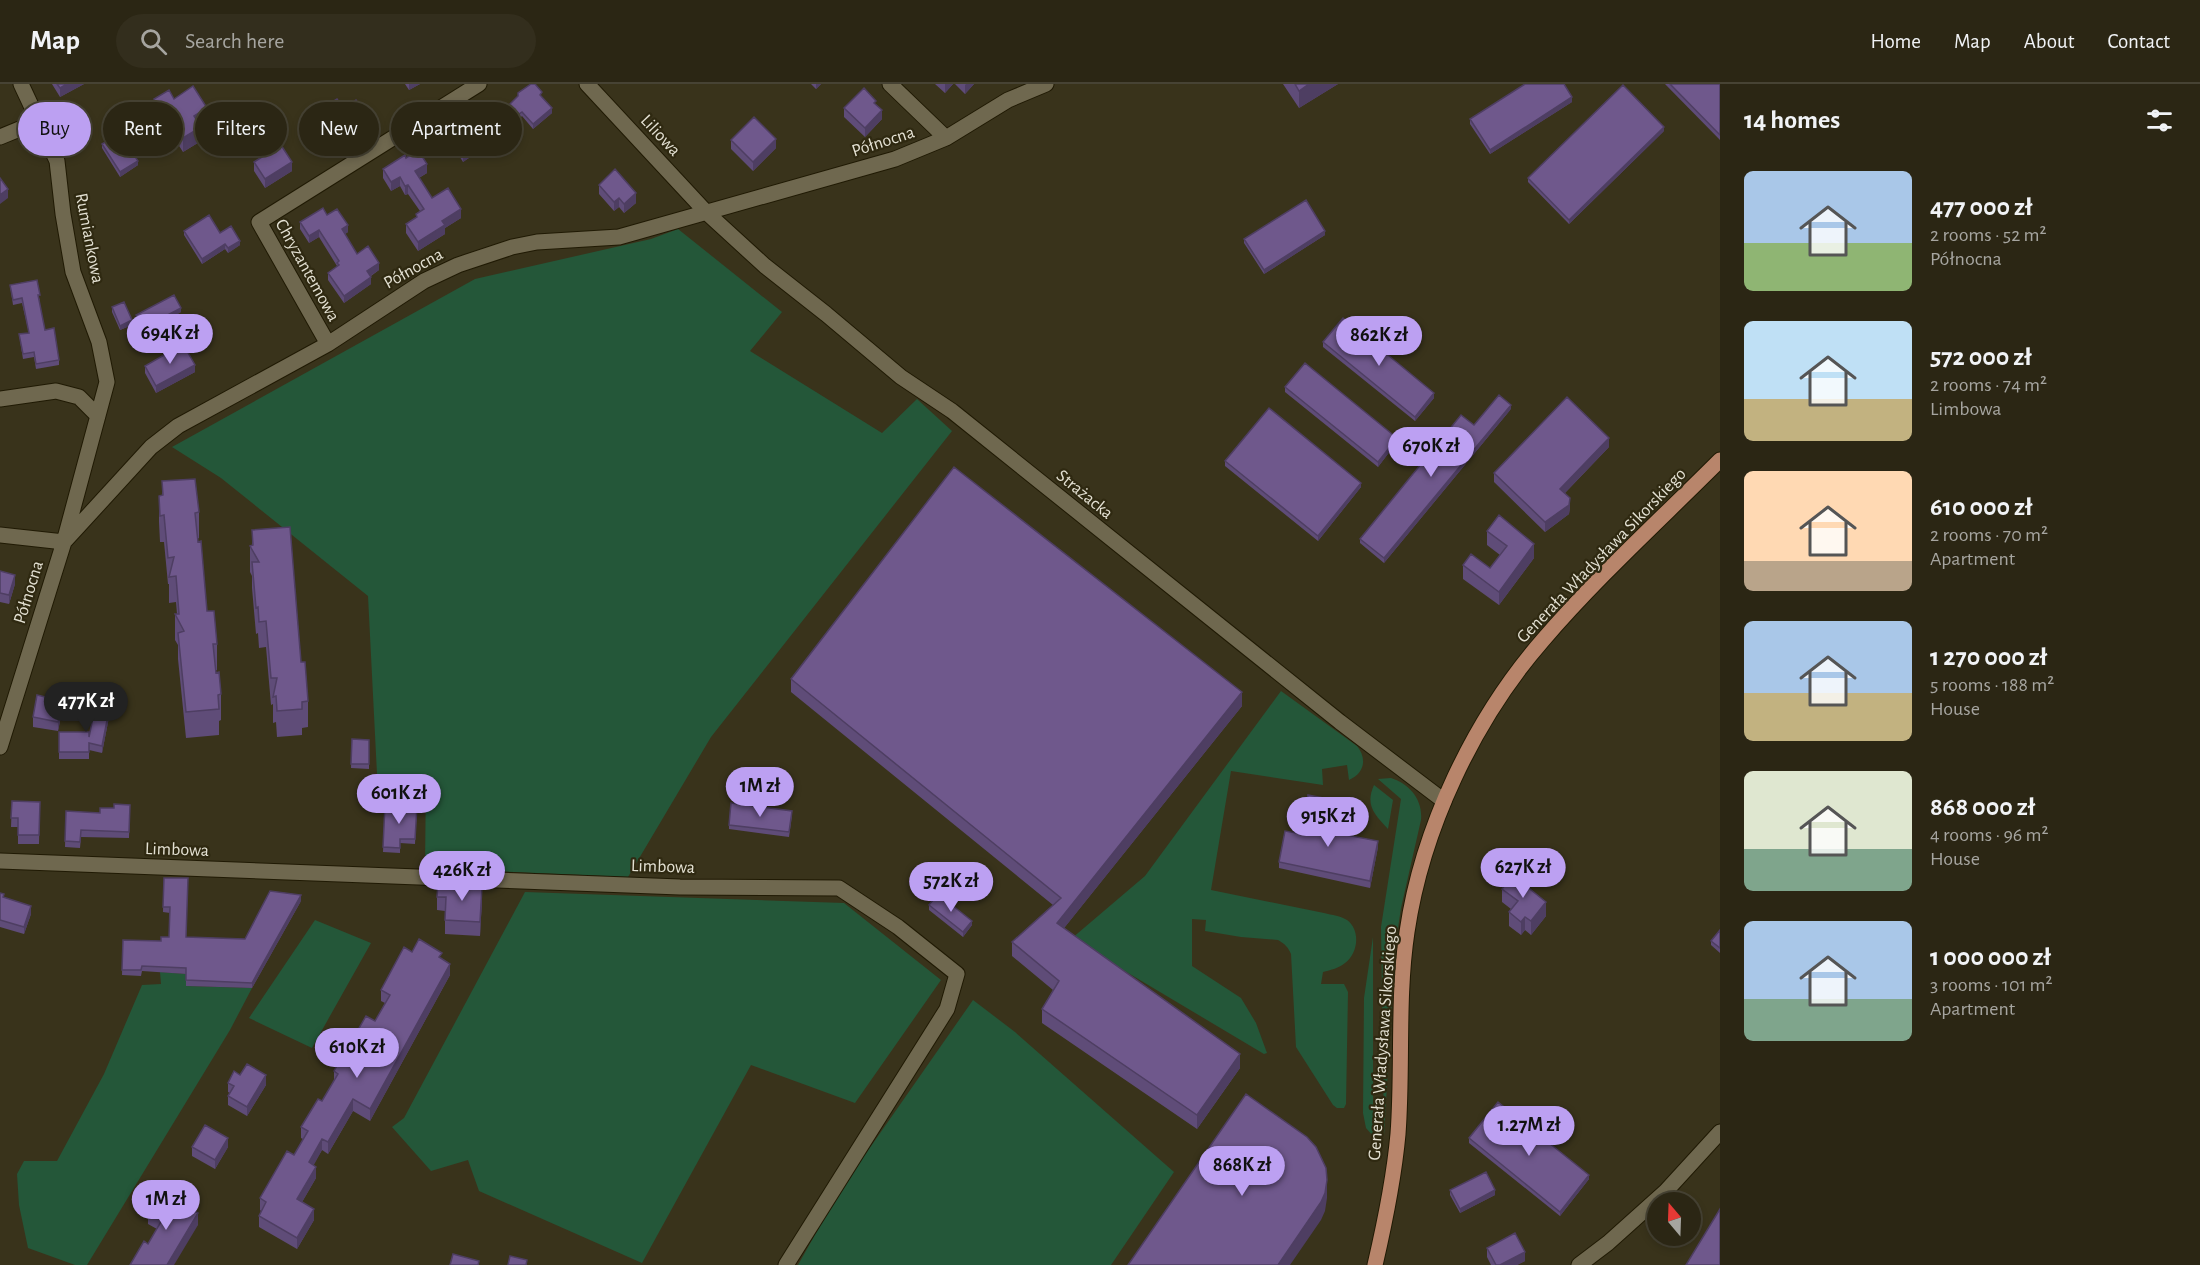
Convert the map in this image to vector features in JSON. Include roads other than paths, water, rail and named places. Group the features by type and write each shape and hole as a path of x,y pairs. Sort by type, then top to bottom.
{"main road":[{"name":"Generała Władysława Sikorskiego","path":"1375,1265 1391,1188 1398,1133 1402,995 1407,933 1416,884 1444,801 1475,738 1495,704 1541,641 1720,460"}],"street":[{"name":"Rumiankowa","path":"21,84 30,102"},
{"name":"Chryzantemowa","path":"328,344 259,222 479,84"},
{"name":"Liliowa","path":"587,84 706,213"},
{"path":"890,84 946,138"},
{"name":"Północna","path":"0,747 4,724 64,542 151,447 178,426 328,344 424,281 458,265 520,245 537,242 619,237 895,159 946,138 1008,100 1046,84"},
{"path":"0,137 18,130"},
{"name":"Rumiankowa","path":"55,156 73,272 99,342 107,382 64,542"},
{"name":"Strażacka","path":"706,213 765,266 901,377 952,411 1340,723 1444,801"},
{"path":"0,399 56,391 79,397 98,416"},
{"path":"0,535 64,542"},
{"name":"Limbowa","path":"0,861 680,887 839,888 898,927 957,974 947,1009 786,1265"},
{"path":"1579,1265 1608,1243 1666,1191 1720,1132"}]}
